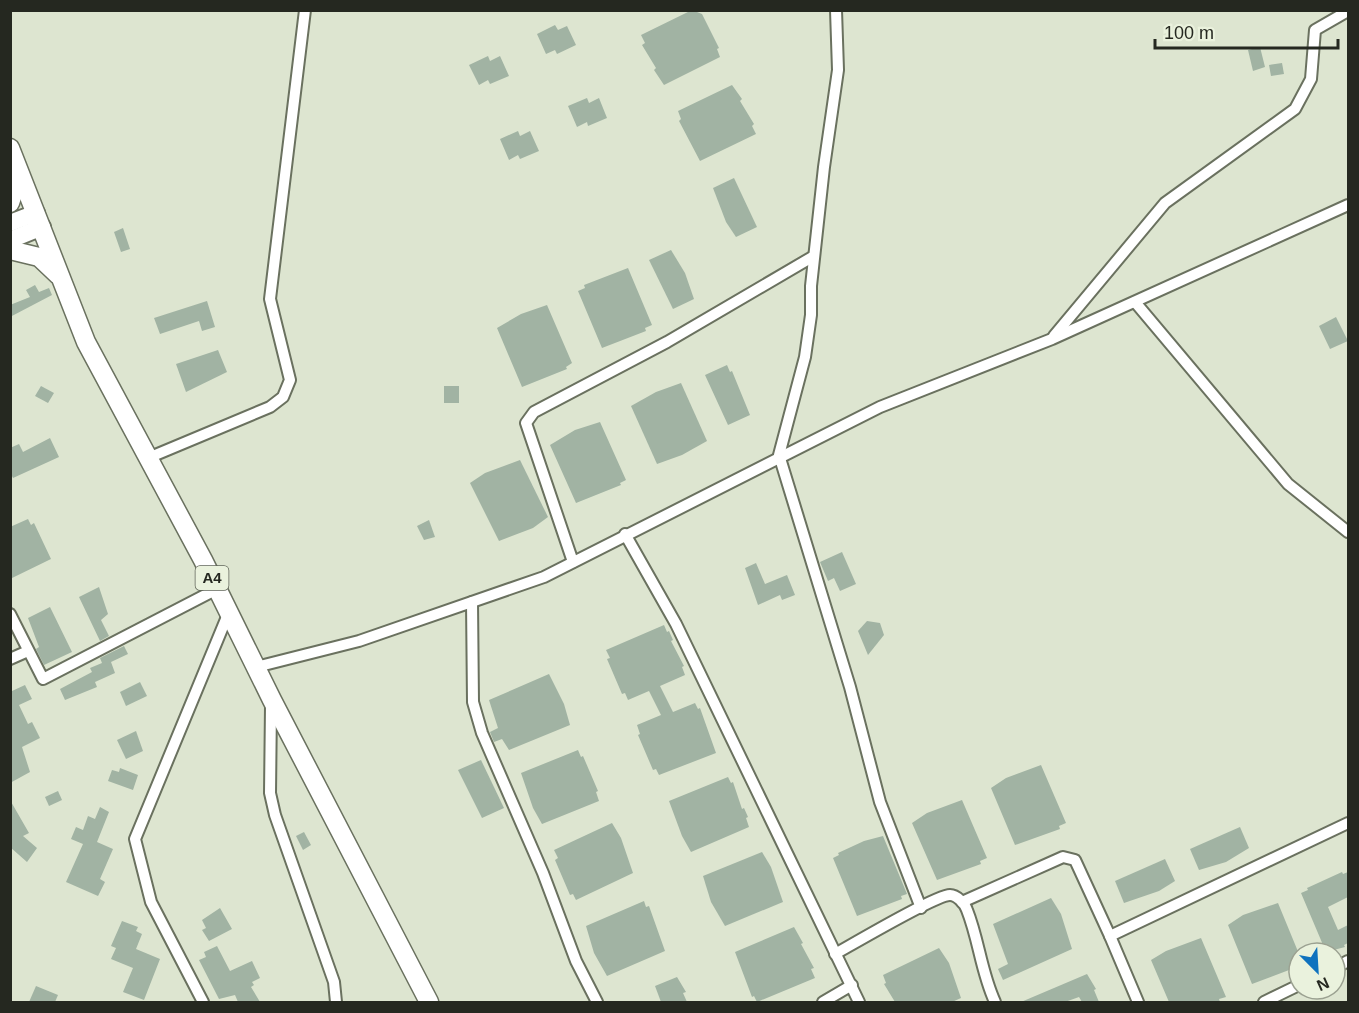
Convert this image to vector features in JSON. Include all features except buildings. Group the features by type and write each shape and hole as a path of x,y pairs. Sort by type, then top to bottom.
{"highway":[{"name":"A4","path":"11,149 86,342 229,612 272,700 429,1002"},
{"path":"10,202 17,182 11,149"},
{"path":"10,250 39,257 60,277"}],"main road":[{"path":"10,223 39,220"},
{"path":"10,240 39,220"}],"street":[{"path":"148,458 270,407 283,397 290,380 270,299 305,10"},
{"path":"836,10 838,70 814,256 805,357 779,456 850,687 880,802 921,908"},
{"path":"1052,339 1165,203 1295,109 1311,79 1315,30 1348,11"},
{"path":"256,667 359,641 544,577 880,406 1052,339 1348,205"},
{"path":"573,562 526,423 534,412 667,342 814,256"},
{"path":"1135,302 1288,484 1348,532"},
{"path":"625,534 676,624 860,1002"},
{"path":"10,615 43,680 217,589"},
{"path":"472,602 473,702 482,733 543,873 576,961 597,1002"},
{"path":"203,1002 151,902 135,838 229,612"},
{"path":"10,659 28,651"},
{"path":"272,700 270,793 274,815 334,982 336,1002"},
{"path":"1110,936 1348,823"},
{"path":"962,902 1063,857 1076,860 1138,1002"},
{"path":"835,954 950,895 967,907 984,980 995,1002"},
{"path":"823,1002 852,985"},
{"path":"1264,1002 1287,991"}]}
